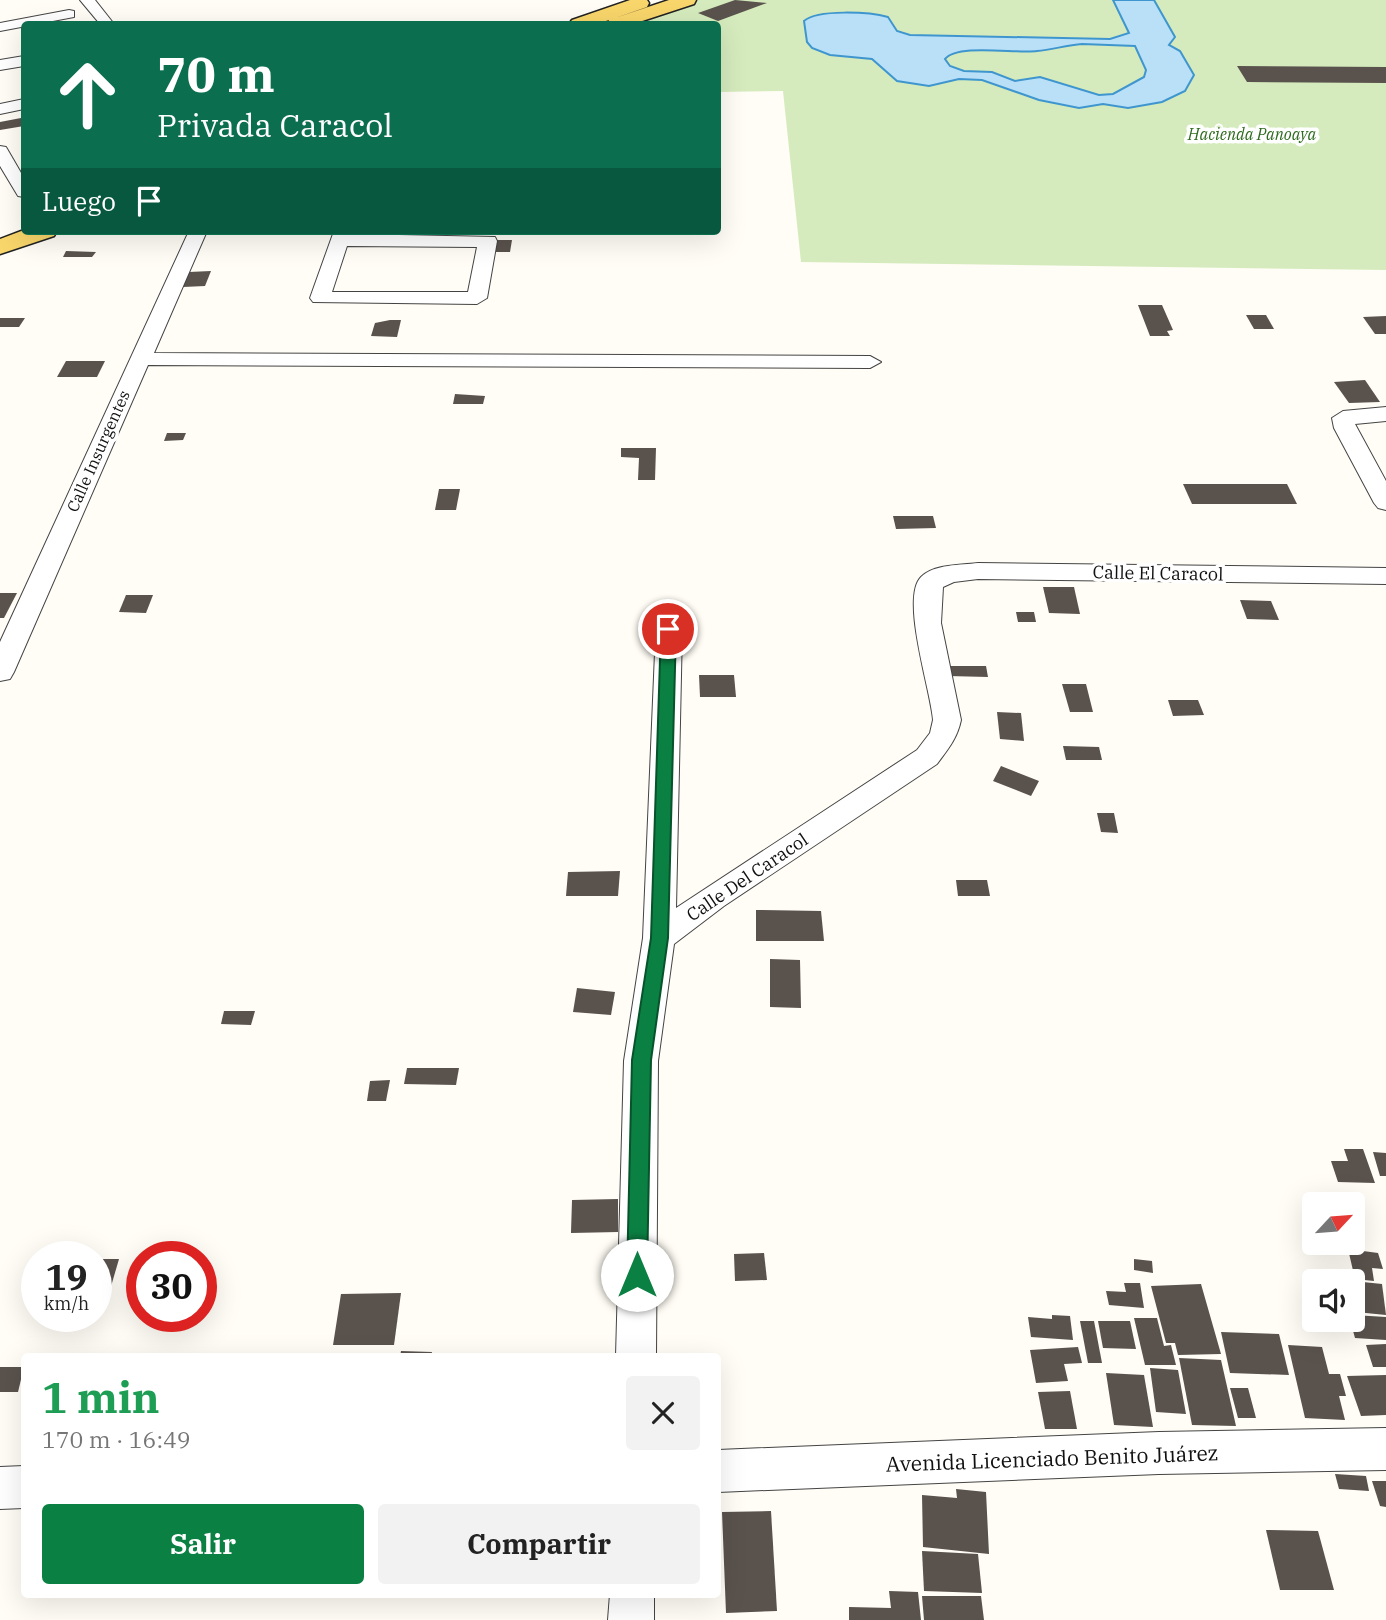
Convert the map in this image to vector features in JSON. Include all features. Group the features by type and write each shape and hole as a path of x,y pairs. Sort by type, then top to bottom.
{"main road":[{"path":"588,21 648,0"},
{"path":"625,21 687,0"},
{"path":"0,232 21,224"},
{"path":"0,247 34,235"}],"street":[{"path":"87,0 104,21"},
{"path":"32,21 69,14"},
{"path":"0,27 21,23"},
{"path":"0,65 21,62"},
{"path":"0,109 21,105"},
{"path":"0,151 21,188"},
{"path":"0,199 21,194"},
{"name":"Calle Insurgentes","path":"0,672 196,235"},
{"path":"341,235 488,241 477,298 320,298 341,235"},
{"path":"140,359 870,362"},
{"path":"1386,414 1343,418 1345,428 1386,503"},
{"name":"Calle El Caracol","path":"931,582 949,574 978,572 1386,576"},
{"name":"Calle Del Caracol","path":"659,938 713,897 928,757 944,733 946,714 925,618 931,582"},
{"path":"636,1353 641,1060 659,938 668,629"},
{"name":"Avenida Licenciado Benito Juárez","path":"721,1471 1159,1452 1386,1449"},
{"path":"0,1488 21,1487"},
{"path":"631,1620 632,1598"}],"green space":[{"name":"Hacienda Panoaya","path":"698,0 1386,0 1386,270 801,262 783,91 721,92 721,21 637,21"}],"water":[{"path":"1113,0 1154,0 1175,37 1169,45 1180,51 1194,75 1185,91 1162,102 1128,108 1103,104 1079,108 1039,100 982,80 959,79 929,86 897,81 872,59 830,55 812,48 807,42 804,21 832,13 869,14 888,17 897,31 910,35 1110,39 1129,33","holes":["1082,44 1135,46 1146,70 1144,77 1113,94 1099,95 1040,77 1015,81 992,72 964,71 950,66 945,59 952,54 975,50 1028,52"]}],"building":[{"path":"735,0 767,3 718,21 698,13"},
{"path":"1237,66 1386,67 1386,83 1247,82"},
{"path":"21,118 21,126 0,130 0,122"},
{"path":"497,240 512,240 510,252 494,252"},
{"path":"66,251 96,252 92,257 63,257"},
{"path":"211,271 205,286 183,287 189,272"},
{"path":"1138,305 1162,305 1173,330 1167,331 1170,336 1150,336"},
{"path":"1246,315 1266,315 1274,329 1254,329"},
{"path":"1386,316 1386,334 1375,334 1363,317"},
{"path":"0,318 25,318 19,327 0,327"},
{"path":"401,320 397,337 371,336 375,323"},
{"path":"66,361 105,361 97,377 57,377"},
{"path":"1365,380 1380,402 1349,403 1334,382"},
{"path":"455,394 485,396 483,404 453,404"},
{"path":"167,433 186,433 183,440 164,441"},
{"path":"621,448 656,448 655,480 638,480 639,458 621,457"},
{"path":"1183,484 1287,484 1297,504 1192,504"},
{"path":"439,489 460,489 456,510 435,510"},
{"path":"893,516 933,516 936,528 896,529"},
{"path":"1043,587 1074,587 1080,614 1049,613"},
{"path":"0,593 17,593 4,618 0,618"},
{"path":"126,595 153,595 146,613 119,612"},
{"path":"1240,600 1271,601 1279,620 1247,619"},
{"path":"1016,612 1034,612 1036,622 1018,622"},
{"path":"946,666 986,666 988,677 948,676"},
{"path":"699,675 734,675 736,697 700,697"},
{"path":"1062,684 1086,684 1093,712 1070,712"},
{"path":"1168,700 1198,700 1204,715 1173,716"},
{"path":"997,712 1021,713 1024,741 1000,739"},
{"path":"1063,746 1099,747 1102,760 1066,760"},
{"path":"1001,766 1039,781 1031,796 993,781"},
{"path":"1097,813 1114,813 1118,833 1101,832"},
{"path":"620,871 618,896 566,896 568,872"},
{"path":"956,880 987,880 990,896 958,896"},
{"path":"756,910 821,911 824,941 756,941"},
{"path":"770,959 800,960 801,1008 770,1007"},
{"path":"577,988 615,992 611,1015 573,1012"},
{"path":"224,1011 255,1011 251,1025 221,1024"},
{"path":"407,1068 459,1068 456,1085 404,1084"},
{"path":"390,1080 386,1101 367,1101 370,1081"},
{"path":"1344,1149 1363,1149 1375,1183 1338,1182 1331,1161 1348,1161"},
{"path":"1373,1152 1386,1153 1386,1176 1380,1176"},
{"path":"618,1199 618,1232 571,1233 572,1200"},
{"path":"1365,1251 1378,1253 1383,1269 1372,1268 1374,1281 1365,1280 1365,1269 1353,1269 1349,1255 1365,1255"},
{"path":"764,1253 767,1280 735,1281 734,1254"},
{"path":"112,1259 119,1259 112,1283"},
{"path":"1134,1259 1152,1261 1153,1273 1134,1270"},
{"path":"1365,1282 1382,1284 1386,1315 1365,1313"},
{"path":"1124,1283 1140,1283 1144,1308 1109,1305 1106,1291 1126,1292"},
{"path":"1201,1284 1221,1354 1178,1355 1175,1343 1166,1343 1151,1286"},
{"path":"401,1293 394,1345 333,1345 341,1294"},
{"path":"1052,1315 1070,1316 1073,1340 1031,1337 1028,1317 1052,1319"},
{"path":"1365,1316 1386,1317 1386,1340 1355,1338 1353,1332 1365,1332"},
{"path":"1134,1318 1157,1318 1164,1346 1171,1345 1176,1365 1145,1365"},
{"path":"1080,1321 1094,1321 1102,1363 1088,1363"},
{"path":"1098,1321 1130,1321 1136,1349 1103,1348"},
{"path":"1221,1332 1279,1334 1289,1375 1230,1373"},
{"path":"1386,1344 1386,1367 1373,1367 1366,1345"},
{"path":"1288,1345 1322,1347 1329,1374 1340,1374 1346,1396 1339,1396 1345,1420 1305,1418"},
{"path":"1078,1347 1082,1363 1064,1364 1068,1381 1036,1383 1030,1350"},
{"path":"401,1351 432,1352 432,1353"},
{"path":"1179,1358 1221,1360 1236,1426 1192,1425"},
{"path":"0,1367 21,1367 18,1392 0,1392"},
{"path":"1150,1368 1178,1370 1186,1414 1156,1412"},
{"path":"1106,1373 1144,1375 1153,1427 1114,1425"},
{"path":"1386,1375 1386,1415 1361,1416 1347,1376"},
{"path":"1230,1388 1248,1388 1256,1418 1238,1418"},
{"path":"1070,1391 1077,1429 1045,1429 1038,1392"},
{"path":"1335,1474 1366,1476 1369,1491 1339,1489"},
{"path":"1372,1481 1386,1481 1386,1507 1380,1506"},
{"path":"956,1489 986,1492 989,1554 923,1547 922,1495 957,1498"},
{"path":"771,1511 777,1611 726,1613 722,1512"},
{"path":"1266,1530 1318,1531 1334,1590 1280,1590"},
{"path":"922,1551 978,1554 982,1593 924,1591"},
{"path":"889,1591 918,1592 921,1620 849,1620 849,1607 891,1608"},
{"path":"922,1596 981,1596 984,1620 924,1620"}],"route":[{"path":"637,1275 641,1060 659,938 668,629"}]}
